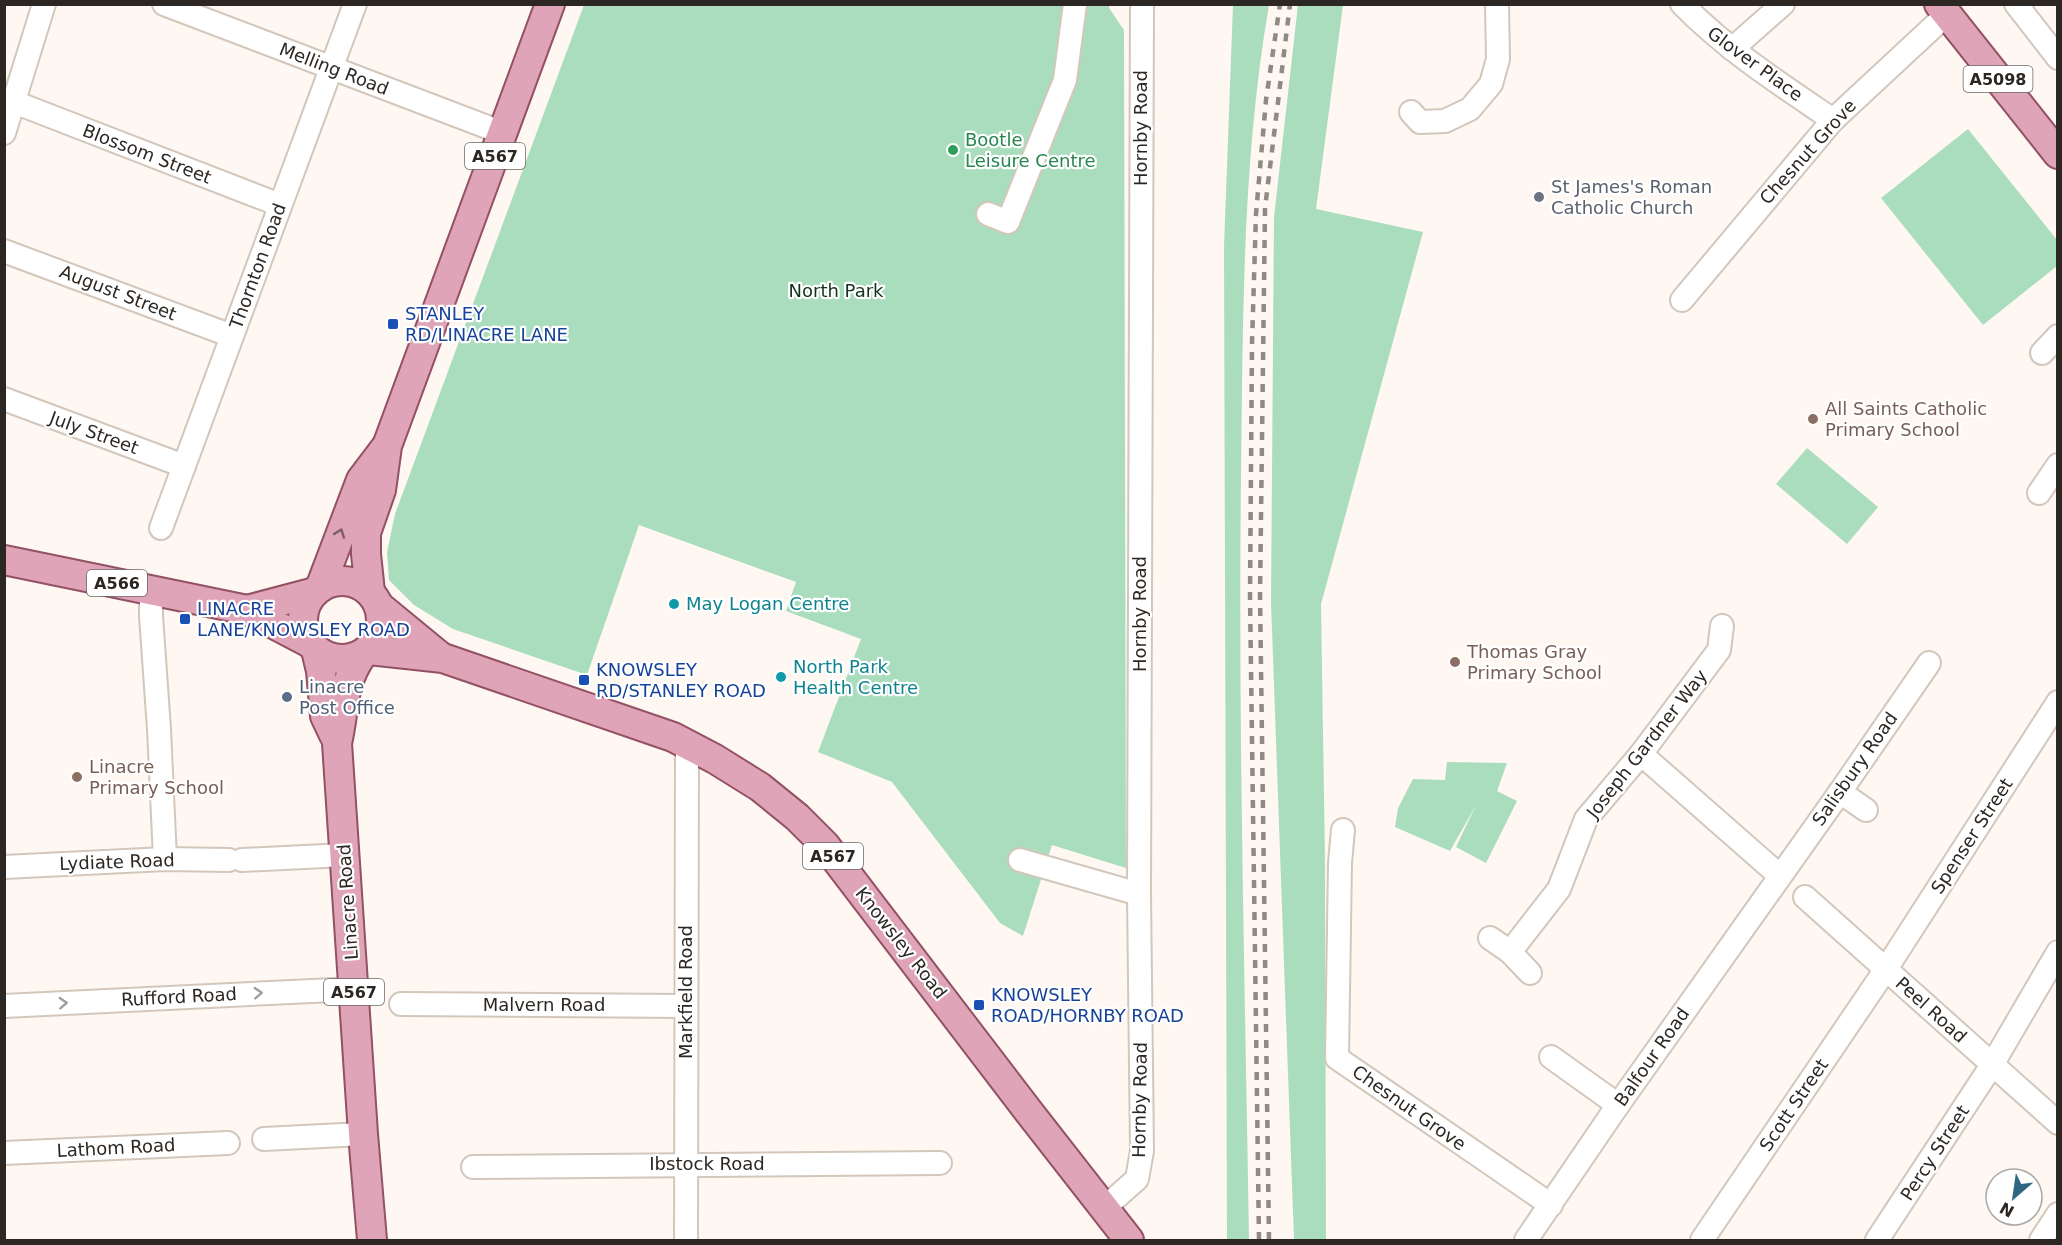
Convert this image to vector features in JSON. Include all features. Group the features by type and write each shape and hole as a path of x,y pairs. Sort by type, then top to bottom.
{"main road":[{"name":"A567","path":"375,599 366,554 366,533 381,489 387,446 550,4"},
{"name":"A5098","path":"1942,10 2058,154"},
{"name":"A567","path":"317,590 361,480 387,446"},
{"name":"A566","path":"4,560 247,610 313,646"},
{"path":"342,581 357,584 375,599 382,615 380,632 365,652 351,659 334,659 313,646 304,630 303,619 308,600 317,590 333,582 342,581"},
{"name":"A566","path":"247,610 317,590"},
{"name":"Knowsley Road","path":"375,599 443,658"},
{"name":"Linacre Road","path":"313,646 321,671 325,716 337,743"},
{"name":"Knowsley Road","path":"365,652 443,658 590,708 673,737 760,787 797,817 825,845 1103,1209 1130,1240"},
{"name":"Linacre Road","path":"365,652 348,680 344,692 344,715 337,743 372,1240"}],"street":[{"path":"4,133 44,4"},
{"name":"Melling Road","path":"164,4 503,133"},
{"name":"Thornton Road","path":"161,528 355,4"},
{"path":"988,214 1008,222 1065,80 1075,4"},
{"name":"Hornby Road","path":"1103,1209 1137,1179 1142,1151 1139,894 1142,4"},
{"path":"1411,112 1420,122 1444,121 1470,109 1491,84 1498,59 1497,4"},
{"name":"Glover Place","path":"1682,4 1705,28 1732,49 1833,120"},
{"path":"1732,49 1783,4"},
{"path":"2016,4 2058,58"},
{"name":"Chesnut Grove","path":"1682,300 1833,120 1942,10"},
{"name":"Blossom Street","path":"14,102 280,205"},
{"name":"August Street","path":"4,251 232,336"},
{"path":"2042,353 2058,336"},
{"name":"July Street","path":"4,399 184,466"},
{"path":"2039,493 2058,465"},
{"path":"151,591 165,859"},
{"name":"Joseph Gardner Way","path":"1510,952 1559,889 1586,819 1641,754 1719,650 1722,626"},
{"name":"Salisbury Road","path":"1780,876 1929,663"},
{"name":"Spenser Street","path":"1886,969 2058,702"},
{"name":"Markfield Road","path":"686,1240 687,744"},
{"path":"1641,754 1780,876"},
{"path":"1840,792 1866,810"},
{"name":"Chesnut Grove","path":"1343,830 1340,863 1337,1058 1551,1205"},
{"name":"Lydiate Road","path":"4,867 165,859 235,860 345,855"},
{"path":"1020,860 1139,894"},
{"name":"Balfour Road","path":"1526,1240 1618,1105 1780,876"},
{"name":"Peel Road","path":"1804,897 2058,1123"},
{"path":"1490,938 1510,952 1530,973"},
{"name":"Percy Street","path":"1877,1240 1992,1065 2058,952"},
{"name":"Scott Street","path":"1702,1240 1886,969"},
{"name":"Rufford Road","path":"4,1005 354,989"},
{"name":"Malvern Road","path":"401,1004 687,1006"},
{"path":"1551,1057 1618,1105"},
{"path":"264,1139 363,1134"},
{"name":"Lathom Road","path":"4,1153 228,1143"},
{"name":"Ibstock Road","path":"473,1167 940,1163"},
{"path":"2041,1240 2058,1214"}],"green space":[{"name":"North Park","path":"584,5 1109,5 1124,30 1126,868 1052,845 1023,936 1000,923 892,782 818,752 861,639 786,611 796,582 639,525 587,675 453,629 414,605 389,580 387,552 395,514"},
{"path":"1233,5 1269,5 1260,64 1249,181 1242,358 1240,667 1249,1240 1227,1240 1224,246"},
{"path":"1298,5 1343,5 1316,209 1423,232 1321,604 1325,861 1326,1240 1294,1240 1271,602 1274,217"},
{"path":"1968,129 2057,240 2057,266 1983,325 1881,198"},
{"path":"1807,448 1878,507 1847,544 1776,484"},
{"path":"1447,762 1507,763 1497,791 1517,801 1486,863 1456,847 1476,805 1450,851 1395,827 1398,808 1413,779 1445,780"}],"railway":[{"path":"1259,1240 1250,596 1252,344 1256,214 1266,100 1280,4"},
{"path":"1269,1240 1260,595 1265,208 1290,4"}],"place":[{"name":"Bootle Leisure Centre","path":"953,150"},
{"name":"St James's Roman Catholic Church","path":"1539,197"},
{"name":"STANLEY RD/LINACRE LANE","path":"393,324"},
{"name":"All Saints Catholic Primary School","path":"1813,419"},
{"name":"May Logan Centre","path":"674,604"},
{"name":"LINACRE LANE/KNOWSLEY ROAD","path":"185,619"},
{"name":"Thomas Gray Primary School","path":"1455,662"},
{"name":"North Park Health Centre","path":"781,677"},
{"name":"KNOWSLEY RD/STANLEY ROAD","path":"584,680"},
{"name":"Linacre Post Office","path":"287,697"},
{"name":"Linacre Primary School","path":"77,777"},
{"name":"KNOWSLEY ROAD/HORNBY ROAD","path":"979,1005"}]}
